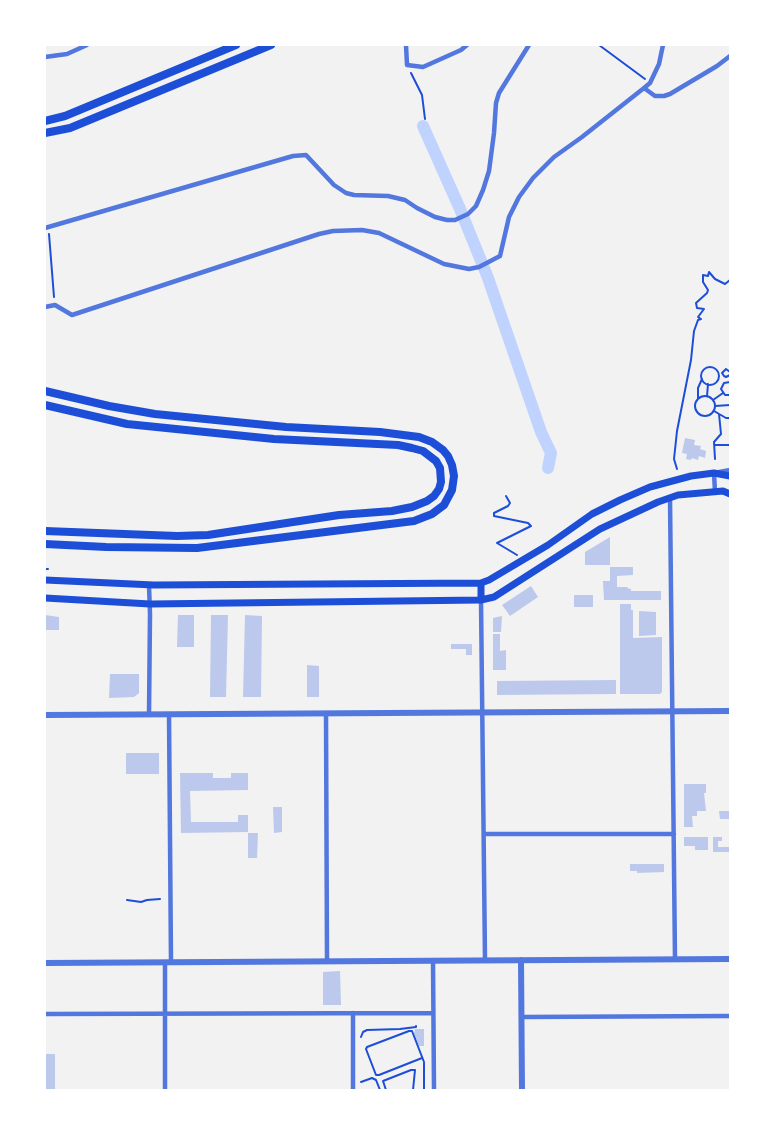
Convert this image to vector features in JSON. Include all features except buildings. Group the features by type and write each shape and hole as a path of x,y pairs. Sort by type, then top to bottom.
{"main road":[{"path":"45,121 65,116 236,45"},
{"path":"45,133 70,128 271,45"},
{"path":"45,391 155,414 419,437 443,450 452,465 454,476 452,490 444,505 432,514 414,521 197,548 45,544"},
{"path":"45,405 127,424 274,439 398,445 423,451 431,456 440,468 441,482 434,496 412,507 230,532 177,536 45,531"},
{"path":"107,420 110,406"},
{"path":"349,431 349,442"},
{"path":"45,580 149,585 481,583 548,545 592,514 620,500 668,482 714,473 730,476"},
{"path":"668,482 670,498"},
{"path":"45,598 150,604 482,600 494,597 600,529 670,498 678,495 723,491 730,494"},
{"path":"196,536 197,548"},
{"path":"481,583 482,600"}],"street":[{"path":"45,57 67,54 87,45"},
{"path":"406,45 407,65 423,67 467,45"},
{"path":"45,228 293,156 306,155 334,185 346,193 388,196 405,200 435,217 455,220 468,214 476,206 483,190 489,171 499,93 529,45"},
{"path":"45,307 55,305 72,315 333,231 362,230 380,233 444,264 470,269 492,262 500,256 509,217 519,196 533,178 554,157 650,83 659,64 663,45"},
{"path":"644,88 655,96 670,94 730,56"},
{"path":"715,492 714,473 730,470"},
{"path":"670,498 675,959"},
{"path":"149,585 149,714"},
{"path":"482,600 485,960"},
{"path":"45,715 730,711"},
{"path":"326,713 327,961"},
{"path":"165,1090 169,714"},
{"path":"484,834 674,834"},
{"path":"45,963 730,959"},
{"path":"521,960 522,1090"},
{"path":"433,961 434,1090"},
{"path":"353,1013 353,1090"},
{"path":"45,1014 433,1013"},
{"path":"522,1017 730,1016"}],"path":[{"path":"599,45 650,83"},
{"path":"407,65 422,95 425,118"},
{"path":"49,233 55,305"},
{"path":"676,469 674,459 677,431 691,360 694,331 698,320 701,319 698,317 704,309 697,308 696,303 708,290 703,277 708,276 709,272 715,279 725,284 730,280"},
{"path":"698,399 707,396 713,400 714,411 710,415 701,415 696,411 695,404 698,399 702,372 708,367 714,368 724,376 729,374"},
{"path":"702,379 708,384 715,383 720,374 727,369 729,382 724,383 723,393"},
{"path":"707,396 708,384"},
{"path":"715,406 730,405 729,395 723,393"},
{"path":"713,400 723,393"},
{"path":"714,411 730,418"},
{"path":"715,459 714,442 721,434 719,414"},
{"path":"714,445 730,445"},
{"path":"506,496 510,503 494,513 494,516 528,523 531,526 497,543 516,555"},
{"path":"127,900 141,902 160,899"},
{"path":"364,1030 416,1026"},
{"path":"379,1075 376,1074 367,1047 409,1030 412,1031 424,1062 424,1090"},
{"path":"376,1080 380,1078 379,1075 422,1058"},
{"path":"424,1062 428,1059"},
{"path":"386,1090 383,1081 415,1070 413,1090"},
{"path":"362,1082 372,1078 376,1080"},
{"path":"376,1080 380,1090"}],"waterway":[{"path":"423,126 488,278 541,432 551,453 548,468"}]}
